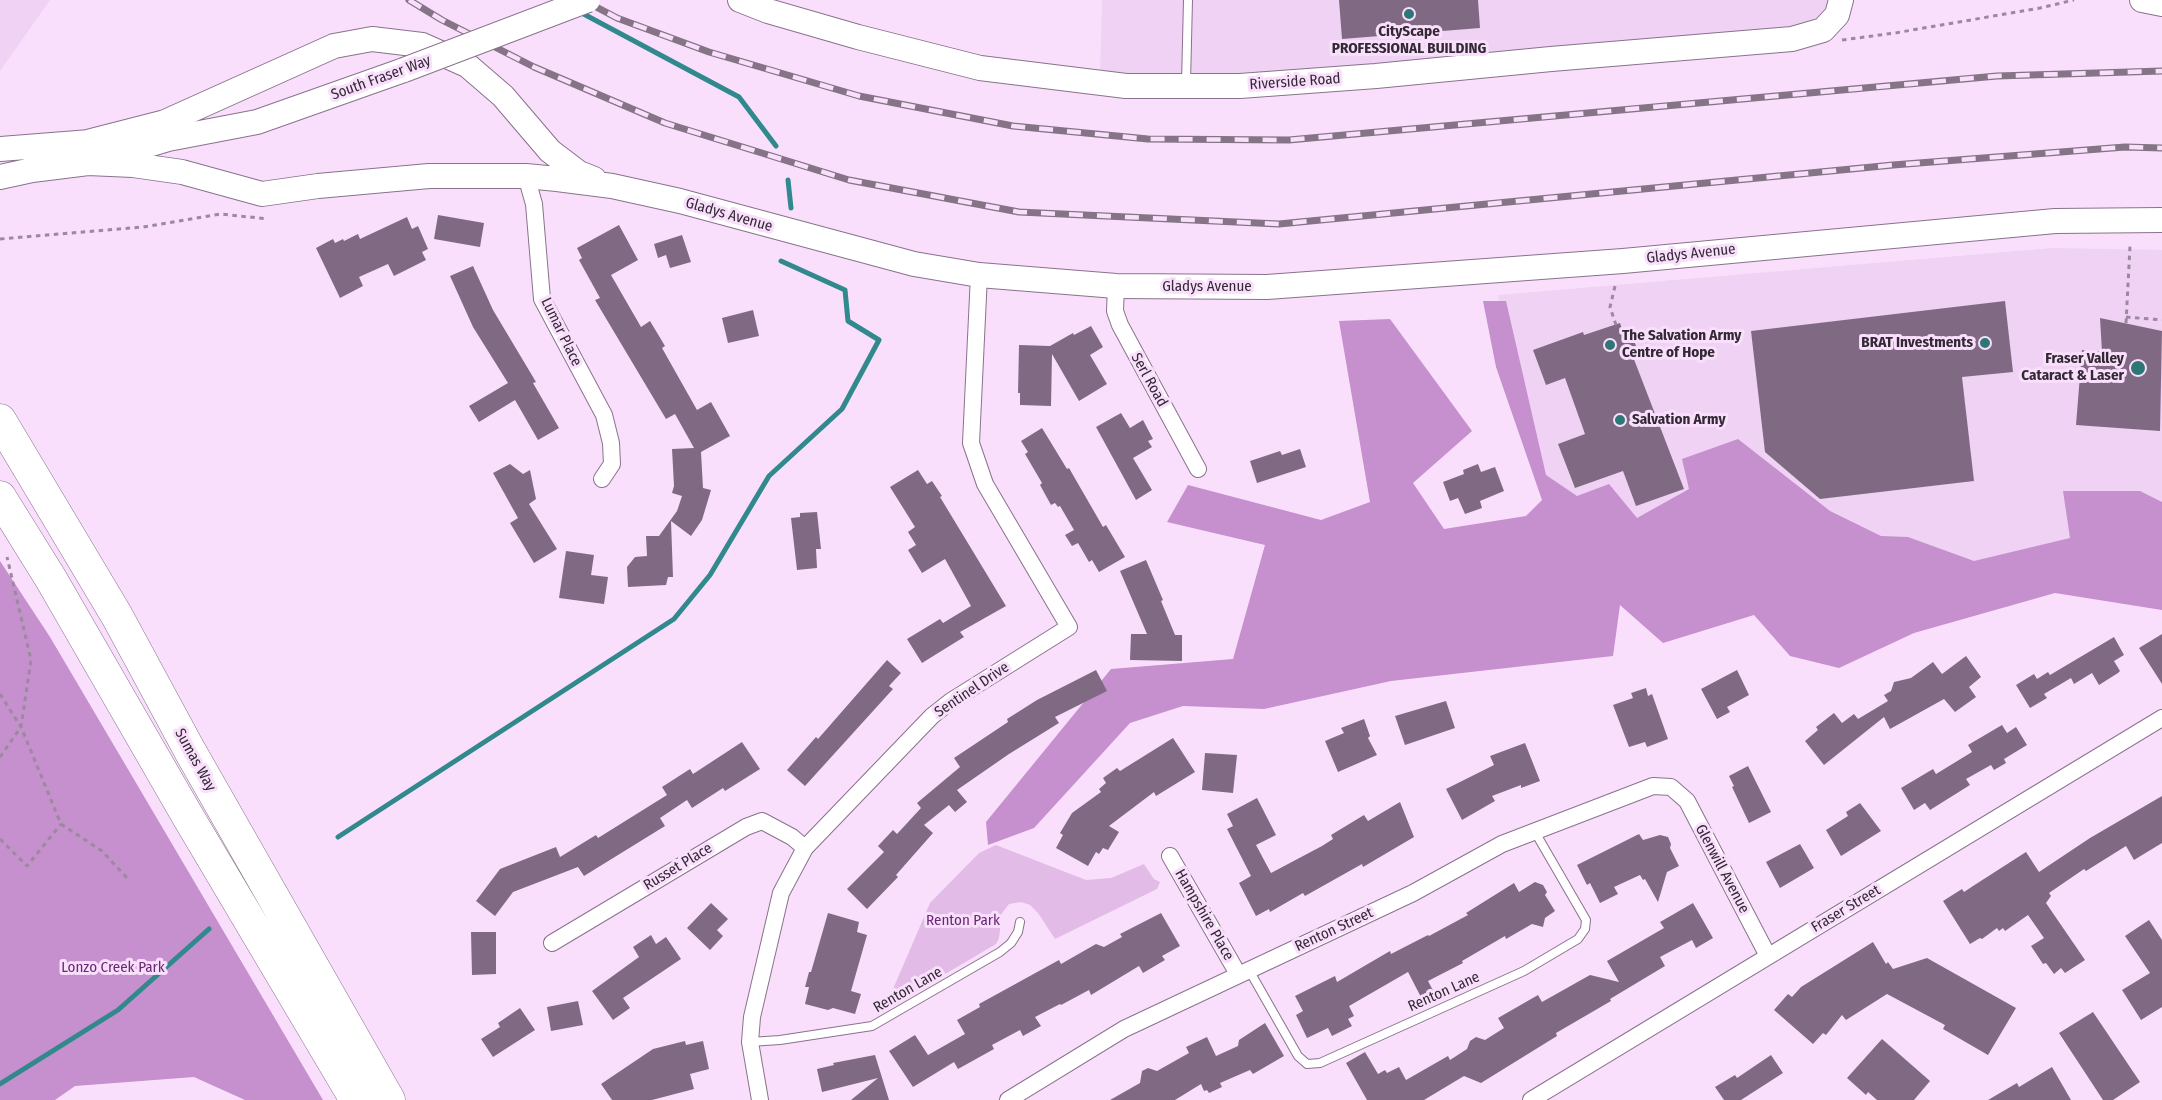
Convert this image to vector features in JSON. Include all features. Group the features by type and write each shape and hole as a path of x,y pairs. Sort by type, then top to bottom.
{"highway":[{"name":"Sumas Way","path":"0,420 117,616 215,796 389,1100"},
{"path":"0,456 45,523 117,616"},
{"path":"0,497 51,579 187,815 355,1098"},
{"path":"215,796 289,901 406,1100"}],"street":[{"name":"South Fraser Way","path":"0,177 32,170 88,152 257,122 404,70 588,0"},
{"name":"Riverside Road","path":"740,0 768,11 858,37 980,68 1126,86 1240,86 1792,39 1823,30 1838,15 1841,0"},
{"path":"2142,0 2162,4"},
{"path":"88,152 165,122 334,46 372,39 422,45 467,65 503,96 526,126 550,151 579,173 612,186"},
{"path":"526,126 528,150 526,176"},
{"name":"South Fraser Way","path":"0,149 88,152"},
{"name":"Gladys Avenue","path":"88,152 133,165 182,172 262,194 318,186 429,176 526,176 612,186 680,201 891,259 979,275 1116,286 1278,287 1623,261 2055,221 2162,220"},
{"name":"Lumar Place","path":"526,176 534,204 542,299 604,415 611,443 612,464 603,479"},
{"name":"Sentinel Drive","path":"760,1100 750,1042 752,1017 781,893 806,848 932,716 951,701 1069,627 985,484 971,442 979,275"},
{"name":"Serl Road","path":"1116,286 1115,311 1120,325 1198,469"},
{"name":"Fraser Street","path":"1531,1100 2162,718"},
{"name":"Renton Street","path":"1008,1100 1124,1029 1413,893 1502,844 1653,786 1671,787"},
{"name":"Glenwill Avenue","path":"1671,787 1687,801 1768,956"},
{"name":"Russet Place","path":"552,943 762,821 792,837 806,848"},
{"name":"Hampshire Place","path":"1170,856 1244,972"}],"lane":[{"path":"1186,86 1188,0"},
{"name":"Renton Lane","path":"1244,972 1298,1056 1307,1064 1320,1063 1524,970 1578,939 1585,929 1586,920 1535,832"},
{"name":"Renton Lane","path":"750,1042 780,1040 872,1026 1000,952 1011,943 1018,932 1020,922"}],"path":[{"path":"1838,41 2040,8 2074,0"},
{"path":"0,239 143,227 221,214 268,219"},
{"path":"2126,323 2130,246"},
{"path":"1616,282 1610,307 1616,325"},
{"path":"2126,317 2162,320"},
{"path":"0,757 21,727 31,660 5,546"},
{"path":"0,694 21,727 61,824 102,850 128,879"},
{"path":"0,839 27,866 61,824"}],"shaded area":[{"path":"0,0 50,0 0,71"},
{"path":"1102,0 1835,0 1820,16 1794,27 1199,81 1100,78"},
{"path":"2052,248 2162,250 2162,578 1616,562 1543,491 1498,295"}],"green space":[{"path":"1483,301 1506,301 1546,475 1577,496 1609,484 1637,518 1689,489 1682,459 1738,439 1830,511 1881,536 1908,537 1974,561 2070,538 2063,491 2140,491 2162,502 2162,610 2055,593 1914,633 1839,668 1790,656 1754,615 1663,643 1620,605 1613,656 1391,681 1264,709 1183,706 1130,723 1034,828 988,845 986,822 1111,669 1233,659 1265,545 1167,522 1188,485 1321,520 1370,502 1339,321 1390,319 1472,431 1413,483 1444,529 1526,516 1542,500 1496,367"},
{"name":"Lonzo Creek Park","path":"0,561 50,637 323,1100 245,1100 194,1077 75,1086 55,1100 0,1100"},
{"name":"Renton Park","path":"996,845 1086,880 1111,878 1144,864 1154,879 1160,882 1157,889 1055,939 1030,905 1021,902 1009,904 1002,913 999,938 996,944 884,1010 930,903 979,853"}],"building":[{"name":"CityScape PROFESSIONAL BUILDING","path":"1339,0 1478,0 1480,28 1342,39"},
{"path":"438,215 484,223 480,247 434,239"},
{"path":"407,217 412,229 418,226 428,249 422,252 426,260 394,276 388,264 359,277 363,286 340,298 316,248 333,239 335,243 358,234 360,239"},
{"path":"619,225 638,260 611,275 641,327 650,321 665,346 662,348 697,410 711,402 730,436 701,452 703,488 711,490 702,520 691,536 671,521 673,577 668,577 666,585 628,587 627,567 635,557 647,556 646,536 659,536 677,511 682,496 672,493 674,486 672,449 694,448 675,414 666,419 595,300 600,298 579,260 582,258 577,248"},
{"path":"682,235 691,262 670,268 666,255 658,258 654,244"},
{"path":"473,266 493,310 536,382 533,383 559,428 538,440 515,400 479,422 469,406 508,383 473,327 450,276"},
{"path":"2005,301 2013,372 1962,377 1974,481 1820,499 1765,452 1751,331"},
{"path":"753,310 759,336 728,343 722,318"},
{"path":"2100,318 2162,331 2160,431 2076,425 2082,350 2102,352"},
{"name":"Salvation Army","path":"1620,323 1624,335 1631,333 1636,346 1630,349 1684,489 1636,506 1623,471 1575,488 1558,444 1585,434 1565,378 1546,385 1533,350 1583,332 1584,335"},
{"path":"1091,326 1103,347 1090,355 1107,384 1079,401 1052,354 1051,406 1020,405 1019,345 1050,346"},
{"path":"1121,413 1130,428 1143,420 1153,439 1148,441 1152,447 1133,458 1152,490 1136,500 1096,427"},
{"path":"1042,428 1067,469 1069,468 1103,527 1106,525 1125,557 1099,572 1092,560 1089,562 1078,543 1072,546 1065,535 1074,530 1060,506 1058,507 1055,503 1051,505 1040,485 1042,483 1025,454 1028,452 1021,441"},
{"path":"1300,449 1306,467 1257,483 1250,461 1280,451 1282,455"},
{"path":"510,464 523,474 530,470 536,499 529,504 557,549 534,563 510,523 518,518 493,473"},
{"path":"1478,464 1481,472 1495,467 1504,491 1480,501 1482,508 1465,514 1458,498 1450,501 1443,482 1464,474 1463,470"},
{"path":"918,470 927,484 932,481 942,496 940,497 1006,606 960,632 964,637 922,663 907,639 940,619 943,623 971,606 945,559 922,573 908,550 916,545 908,532 915,527 890,487"},
{"path":"817,512 821,549 816,549 817,568 797,570 791,518 800,517 800,513"},
{"path":"566,551 594,555 591,575 608,577 604,604 559,598"},
{"path":"1146,560 1175,635 1182,635 1182,661 1130,660 1131,634 1147,634 1120,571"},
{"path":"2162,634 2162,684 2139,648"},
{"path":"2114,637 2124,655 2114,661 2120,671 2118,673 2099,685 2092,673 2074,684 2071,678 2044,694 2047,698 2030,708 2016,685 2034,674 2037,679 2048,672 2050,675"},
{"path":"1966,656 1981,677 1969,687 1976,697 1955,712 1944,699 1890,729 1884,717 1824,765 1805,741 1818,730 1816,727 1834,713 1842,723 1854,714 1858,719 1888,701 1884,695 1891,691 1894,682 1911,678 1933,662 1942,674"},
{"path":"887,660 901,673 889,686 893,689 805,786 787,770 816,737 818,739"},
{"path":"1096,670 1107,691 1055,717 1059,723 957,790 967,802 955,812 949,805 924,825 933,833 896,875 898,877 867,909 847,889 884,852 878,846 893,830 897,834 921,808 917,803 960,767 954,758 1037,700"},
{"path":"1737,670 1749,695 1727,707 1730,712 1717,719 1701,689"},
{"path":"1646,688 1648,696 1652,694 1668,739 1647,747 1645,742 1629,747 1613,705 1633,698 1631,693"},
{"path":"1446,701 1455,728 1405,745 1395,716"},
{"path":"1364,719 1370,736 1368,738 1377,755 1338,772 1325,741 1344,733 1341,728"},
{"path":"2002,725 2007,733 2016,727 2027,745 2004,759 2006,763 1994,770 1991,765 1966,779 1970,785 1930,810 1925,803 1914,810 1901,788 1933,769 1936,774 1972,752 1968,745"},
{"path":"1173,738 1195,772 1156,796 1154,792 1109,826 1119,832 1108,850 1103,848 1099,854 1096,852 1088,866 1056,848 1063,835 1060,833 1072,813 1101,792 1099,789 1106,783 1103,778 1117,768 1120,771"},
{"path":"742,742 760,769 725,791 723,788 692,808 687,800 660,818 665,826 584,876 578,867 513,892 495,916 476,901 500,869 556,847 560,857 596,835 598,838 667,795 662,787 690,769 693,774"},
{"path":"1525,743 1540,781 1521,788 1521,785 1492,796 1495,801 1462,820 1446,789 1494,765 1490,756"},
{"path":"1205,753 1237,755 1233,793 1202,790"},
{"path":"1748,766 1771,812 1749,823 1729,776"},
{"path":"2162,796 2162,843 2134,860 2126,846 2086,871 2084,869 2049,893 2051,896 2046,903 2085,960 2065,973 2061,968 2054,974 2046,963 2043,964 2031,946 2044,938 2028,915 2005,931 2003,928 1999,931 1997,928 1982,939 1970,944 1943,901 1962,889 1964,892 2026,852 2039,872 2090,838"},
{"path":"1257,798 1276,835 1256,845 1271,873 1322,846 1333,839 1331,835 1364,815 1368,821 1400,802 1414,837 1363,867 1362,864 1305,896 1303,893 1270,912 1269,909 1256,916 1239,883 1251,876 1227,829 1233,826 1227,814"},
{"path":"1860,803 1881,831 1841,856 1826,830 1848,816 1846,812"},
{"path":"1639,834 1643,840 1660,835 1668,837 1670,848 1679,866 1667,872 1658,902 1645,879 1643,880 1640,875 1614,887 1618,894 1600,903 1590,883 1587,885 1577,865"},
{"path":"1800,844 1814,868 1780,888 1766,862"},
{"path":"1535,882 1543,885 1547,892 1545,895 1555,911 1545,918 1543,927 1532,924 1506,939 1505,936 1462,961 1463,963 1428,981 1436,996 1424,1003 1408,972 1349,1006 1354,1016 1348,1019 1352,1026 1332,1036 1328,1028 1307,1038 1296,1015 1303,1011 1295,996 1335,976 1337,982 1390,951 1391,954 1429,936 1468,915 1466,913 1514,883 1519,892"},
{"path":"711,903 728,919 717,930 723,936 710,950 687,928"},
{"path":"1693,903 1713,938 1696,948 1692,940 1660,957 1665,966 1556,1033 1557,1036 1481,1083 1464,1076 1424,1100 1367,1100 1346,1063 1365,1052 1378,1074 1385,1070 1387,1073 1399,1067 1406,1080 1448,1056 1450,1060 1467,1049 1470,1041 1476,1037 1485,1040 1504,1028 1498,1018 1538,995 1542,1002 1590,975 1619,982 1607,961 1664,928 1660,922"},
{"path":"828,913 859,922 857,932 867,935 851,991 861,994 855,1014 805,1004 809,987 805,987"},
{"path":"1161,913 1180,946 1162,956 1165,960 1143,973 1139,966 1091,995 1089,990 1035,1017 1041,1026 1023,1036 1020,1030 992,1045 994,1049 958,1069 954,1062 913,1087 889,1051 915,1035 928,1055 965,1034 957,1020 980,1007 979,1004 1059,960 1061,964 1096,944 1104,947 1122,937 1120,934"},
{"path":"2149,920 2162,940 2162,1007 2141,1020 2122,990 2150,973 2125,936"},
{"path":"471,932 496,932 496,974 472,975"},
{"path":"651,935 656,944 666,937 681,959 623,998 630,1008 613,1020 592,991 639,957 633,947"},
{"path":"1873,942 1886,964 1888,962 1893,969 1927,958 2016,1008 1988,1055 1943,1029 1945,1025 1887,994 1846,1020 1842,1015 1826,1035 1823,1033 1813,1044 1774,1010 1788,994 1792,997 1801,987"},
{"path":"578,1001 583,1025 551,1031 547,1007"},
{"path":"520,1008 535,1030 493,1057 481,1039 500,1027 498,1023"},
{"path":"2093,1012 2140,1082 2113,1100 2103,1100 2059,1033"},
{"path":"1265,1023 1284,1056 1253,1074 1250,1070 1220,1083 1222,1087 1209,1093 1207,1090 1204,1091 1201,1084 1175,1100 1110,1100 1140,1083 1142,1071 1148,1068 1157,1071 1189,1053 1186,1047 1207,1037 1216,1056 1238,1046 1239,1040"},
{"path":"1882,1039 1930,1081 1914,1100 1877,1100 1868,1092 1866,1095 1847,1078"},
{"path":"685,1041 686,1045 703,1041 709,1069 690,1074 694,1089 652,1100 612,1100 601,1084 653,1049"},
{"path":"875,1055 889,1100 851,1100 878,1078 822,1092 817,1069 834,1065 833,1063"},
{"path":"1771,1055 1783,1073 1741,1100 1724,1100 1715,1087 1735,1075 1737,1078"},
{"path":"2052,1067 2071,1100 1988,1100 2017,1083 2019,1087"}],"waterway":[{"path":"578,11 739,97 776,146"},
{"path":"788,180 791,208"},
{"path":"338,837 674,619 710,575 769,476 842,409 879,340 848,321 845,290 781,261"},
{"path":"0,1084 118,1010 209,929"}],"railway":[{"path":"409,0 442,20 534,67 665,123 849,180 1019,212 1279,224 1893,165 2125,147 2162,148"},
{"path":"583,0 617,18 709,52 859,96 1013,126 1148,139 1289,140 1997,76 2162,71"}],"place":[{"name":"CityScape PROFESSIONAL BUILDING","path":"1409,14"},
{"name":"BRAT Investments","path":"1985,343"},
{"name":"The Salvation Army Centre of Hope","path":"1610,345"},
{"name":"Fraser Valley Cataract & Laser","path":"2138,368"},
{"name":"Salvation Army","path":"1620,420"}]}
